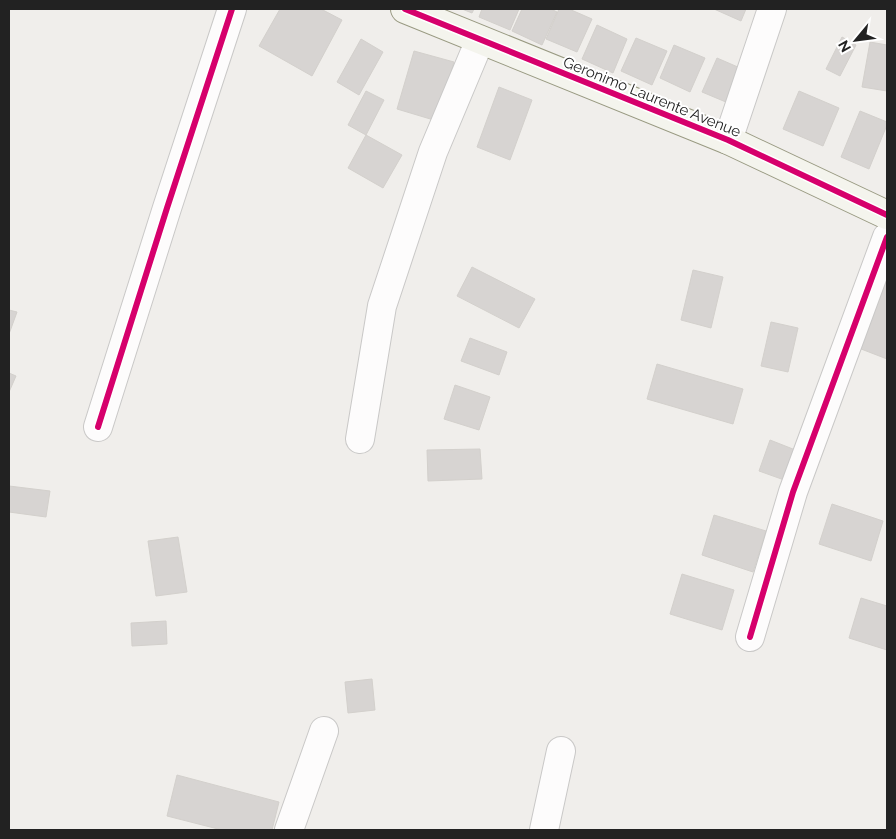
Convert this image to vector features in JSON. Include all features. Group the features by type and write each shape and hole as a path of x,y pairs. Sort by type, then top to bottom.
{"street":[{"path":"98,427 166,208 232,9"},
{"name":"Geronimo Laurente Avenue","path":"405,9 728,140 887,215"},
{"path":"728,140 772,9"},
{"path":"360,439 382,306 433,152 480,40"},
{"path":"750,637 793,492 887,237"},
{"path":"289,830 324,731"},
{"path":"544,830 561,751"}],"building":[{"path":"280,9 321,9 342,20 312,76 259,46"},
{"path":"462,9 474,9 472,13"},
{"path":"482,9 519,9 510,30 479,17"},
{"path":"522,9 551,9 557,12 542,45 512,31"},
{"path":"559,9 569,9 592,19 577,52 546,39"},
{"path":"714,9 746,9 741,21"},
{"path":"597,25 627,39 613,73 582,59"},
{"path":"842,37 856,45 840,76 826,69"},
{"path":"636,38 667,51 652,85 621,71"},
{"path":"361,39 383,52 359,95 337,82"},
{"path":"870,42 887,45 887,91 862,87"},
{"path":"674,45 705,58 690,92 660,78"},
{"path":"414,51 454,62 437,121 397,109"},
{"path":"717,58 747,71 733,105 702,92"},
{"path":"499,87 532,100 510,160 477,147"},
{"path":"366,91 384,100 366,135 348,125"},
{"path":"799,91 839,108 823,146 783,129"},
{"path":"860,111 887,122 869,169 841,157"},
{"path":"366,135 402,155 383,188 348,168"},
{"path":"472,267 535,299 519,328 457,296"},
{"path":"693,270 723,277 711,328 681,320"},
{"path":"882,275 887,277 887,359 856,347"},
{"path":"9,310 17,312 9,334"},
{"path":"771,322 798,328 788,372 761,366"},
{"path":"470,338 507,352 499,375 461,361"},
{"path":"657,364 743,389 733,424 647,399"},
{"path":"9,373 16,376 9,392"},
{"path":"455,385 490,397 479,430 444,419"},
{"path":"770,440 798,451 787,481 759,471"},
{"path":"480,449 482,479 428,481 427,450"},
{"path":"9,486 50,491 46,517 9,512"},
{"path":"832,504 883,521 871,561 819,544"},
{"path":"714,515 766,531 753,572 702,555"},
{"path":"178,537 187,592 156,596 148,541"},
{"path":"682,574 734,590 722,630 670,614"},
{"path":"861,598 887,606 887,650 849,638"},
{"path":"166,621 167,644 132,646 131,623"},
{"path":"372,679 375,710 348,713 345,682"},
{"path":"177,775 279,802 272,830 222,830 167,816"}],"cycle path":[{"path":"98,427 232,9"},
{"path":"405,9 728,140 887,215"},
{"path":"750,637 793,492 887,237"}]}
